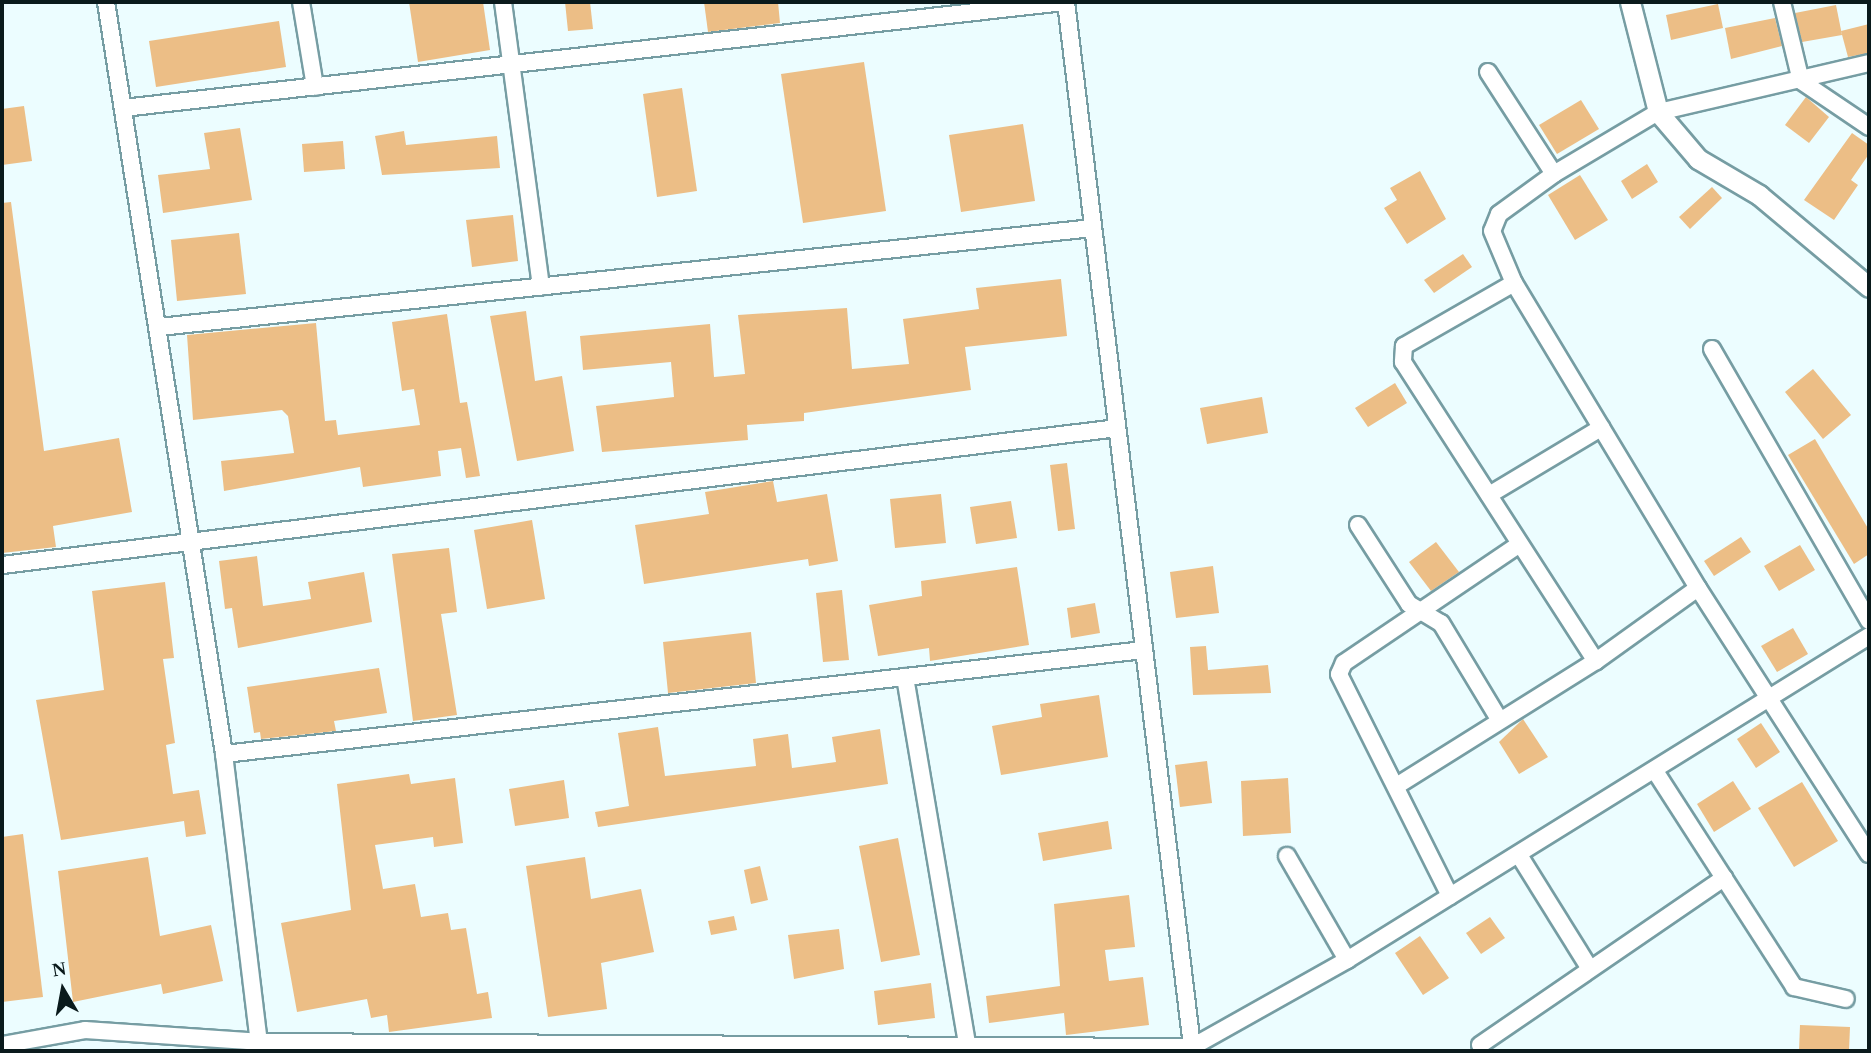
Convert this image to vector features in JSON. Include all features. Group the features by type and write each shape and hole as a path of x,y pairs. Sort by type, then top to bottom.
{"street":[{"path":"106,2 224,754 259,1042"},
{"path":"301,2 315,87"},
{"path":"503,2 541,286"},
{"path":"122,108 1065,2 1192,1047"},
{"path":"1630,2 1658,113 1698,159 1759,195 1869,287"},
{"path":"1782,2 1801,81 1869,127"},
{"path":"1869,63 1658,113 1554,174 1492,223 1514,283 1698,588 1772,699 1869,854"},
{"path":"1488,72 1554,174"},
{"path":"159,327 1093,228"},
{"path":"1514,283 1402,353 1596,661"},
{"path":"1712,349 1869,621"},
{"path":"2,565 1117,428"},
{"path":"1489,495 1601,428"},
{"path":"1358,525 1416,611 1441,623 1499,719"},
{"path":"1450,896 1398,785 1339,674 1344,663 1416,611 1520,544"},
{"path":"1398,785 1499,719 1596,661 1698,588"},
{"path":"2,1045 85,1030 259,1042 1192,1047 1347,960 1772,699 1869,636"},
{"path":"224,754 1144,650"},
{"path":"905,677 967,1044"},
{"path":"1655,771 1794,987 1846,999"},
{"path":"1519,855 1590,970"},
{"path":"1287,856 1347,960"},
{"path":"1480,1045 1724,878"}],"building":[{"path":"409,2 483,2 490,50 418,62"},
{"path":"565,2 590,2 593,29 568,31"},
{"path":"704,2 778,2 780,23 708,32"},
{"path":"1718,4 1723,28 1671,40 1666,15"},
{"path":"1836,5 1842,35 1802,42 1795,13"},
{"path":"1775,18 1782,46 1731,59 1725,28"},
{"path":"279,21 286,67 156,87 149,41"},
{"path":"1869,24 1869,53 1848,57 1841,31"},
{"path":"864,62 886,211 803,223 781,74"},
{"path":"682,88 697,191 657,197 643,94"},
{"path":"1806,97 1829,117 1809,143 1785,125"},
{"path":"1581,100 1599,129 1557,154 1539,125"},
{"path":"24,106 32,161 2,165 2,109"},
{"path":"1023,124 1035,201 961,212 949,135"},
{"path":"240,128 252,200 163,213 158,175 210,169 204,133"},
{"path":"404,131 406,145 497,136 500,168 382,175 375,136"},
{"path":"1852,133 1869,145 1869,154 1851,180 1858,185 1834,220 1804,200"},
{"path":"343,141 345,169 304,172 302,144"},
{"path":"1647,164 1658,182 1632,199 1621,181"},
{"path":"1420,171 1446,219 1407,244 1384,208 1397,200 1390,188"},
{"path":"1580,175 1608,220 1575,240 1548,195"},
{"path":"1712,187 1722,198 1690,229 1679,217"},
{"path":"11,202 44,451 119,438 132,512 53,526 56,547 2,553 2,203"},
{"path":"513,215 518,261 472,267 466,220"},
{"path":"239,233 246,294 177,301 171,240"},
{"path":"1463,254 1472,267 1434,293 1424,280"},
{"path":"1061,279 1067,336 965,347 971,390 804,413 804,421 747,425 748,440 602,452 596,406 674,397 671,362 583,370 580,336 710,324 714,377 745,374 738,315 847,308 852,369 909,364 903,319 979,309 976,288"},
{"path":"526,311 535,381 562,376 574,451 517,461 490,316"},
{"path":"447,314 460,403 467,402 480,476 466,478 461,448 438,451 441,476 363,487 360,467 224,491 221,461 294,453 288,416 282,410 193,420 187,335 316,323 325,421 336,420 338,435 420,425 414,389 402,391 392,322"},
{"path":"1813,369 1851,415 1823,439 1785,392"},
{"path":"1395,383 1407,403 1368,427 1355,408"},
{"path":"1262,397 1268,433 1207,444 1200,408"},
{"path":"1815,439 1869,530 1869,554 1854,564 1788,455"},
{"path":"1067,463 1075,529 1058,531 1050,465"},
{"path":"773,481 777,502 827,494 838,561 809,566 808,559 644,584 635,525 709,514 705,492"},
{"path":"941,494 946,543 895,548 890,499"},
{"path":"1011,501 1017,538 976,544 970,507"},
{"path":"532,520 545,599 487,609 474,530"},
{"path":"1741,537 1751,552 1714,576 1704,561"},
{"path":"1436,542 1459,572 1431,591 1409,562"},
{"path":"1800,545 1815,570 1779,591 1764,566"},
{"path":"449,548 457,612 441,614 457,715 413,721 392,554"},
{"path":"257,556 263,606 311,599 308,582 364,572 372,622 238,648 232,608 225,609 219,561"},
{"path":"1213,566 1219,613 1176,618 1170,572"},
{"path":"1017,567 1029,645 930,661 929,648 878,656 869,605 922,596 921,581"},
{"path":"165,582 174,658 163,659 175,743 166,745 173,794 199,790 206,834 186,837 184,821 61,840 36,700 104,690 92,591"},
{"path":"842,590 849,660 823,662 816,593"},
{"path":"1095,603 1100,633 1071,638 1067,608"},
{"path":"1793,628 1808,654 1777,672 1761,646"},
{"path":"751,632 756,683 668,693 663,642"},
{"path":"1206,646 1208,670 1268,665 1271,693 1193,695 1190,647"},
{"path":"379,668 387,713 334,721 336,731 261,739 260,732 254,733 247,687"},
{"path":"1099,695 1108,757 1001,775 992,726 1042,717 1040,704"},
{"path":"1523,719 1548,757 1519,774 1499,742"},
{"path":"1761,723 1780,752 1756,768 1737,739"},
{"path":"658,727 665,776 756,766 753,739 788,734 792,768 836,762 832,737 880,729 888,784 598,827 595,812 629,806 618,733"},
{"path":"1207,761 1212,803 1180,807 1175,765"},
{"path":"409,774 411,784 455,778 463,843 434,847 433,837 375,845 383,889 415,884 421,917 448,913 451,930 466,928 477,994 488,992 492,1018 389,1032 387,1015 371,1018 367,999 297,1012 281,923 351,910 337,784"},
{"path":"1288,778 1291,833 1243,836 1241,781"},
{"path":"564,780 569,818 515,826 509,789"},
{"path":"1733,781 1751,809 1714,832 1697,804"},
{"path":"1802,782 1838,841 1794,867 1758,808"},
{"path":"1108,821 1112,849 1043,861 1038,833"},
{"path":"23,834 43,997 2,1002 2,837"},
{"path":"898,838 920,955 881,962 859,846"},
{"path":"148,857 160,936 211,925 223,981 163,994 161,984 73,1002 58,871"},
{"path":"585,857 591,899 641,889 654,952 601,963 607,1009 548,1017 526,866"},
{"path":"760,866 768,900 751,904 744,870"},
{"path":"1129,895 1135,947 1105,950 1109,981 1143,977 1149,1025 1066,1035 1064,1013 989,1023 986,996 1060,986 1054,904"},
{"path":"734,916 737,930 711,935 708,921"},
{"path":"1490,917 1505,938 1481,954 1466,933"},
{"path":"839,929 844,969 794,979 788,935"},
{"path":"1420,936 1449,978 1423,995 1395,953"},
{"path":"931,983 935,1018 878,1025 874,991"},
{"path":"1800,1025 1850,1027 1849,1051 1799,1051"}]}
